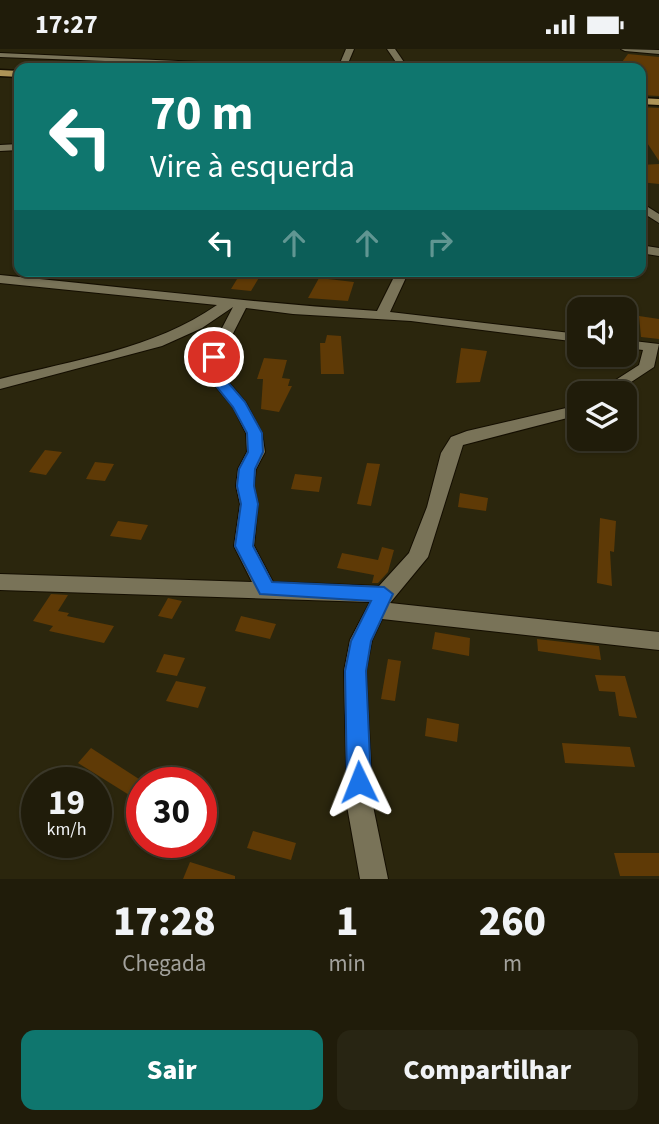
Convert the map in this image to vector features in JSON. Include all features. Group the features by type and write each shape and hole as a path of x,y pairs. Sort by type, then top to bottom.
{"street":[{"path":"1,56 14,49"},
{"path":"75,58 89,49"},
{"path":"391,49 397,61 403,52"},
{"path":"625,49 659,52"},
{"path":"649,51 659,63"},
{"path":"195,63 208,54 230,63"},
{"path":"1,56 159,63"},
{"path":"382,315 400,277"},
{"path":"0,279 382,315 567,337"},
{"path":"0,384 157,343 236,303"},
{"path":"236,303 211,371 240,405 254,433 256,452 247,469 245,486 250,504 244,546 266,589"},
{"path":"624,381 646,367 655,348 637,346"},
{"path":"374,879 360,806 355,671 361,641 380,602 418,557 436,507 450,453 457,441 467,436 567,413"},
{"path":"0,582 266,589 380,602 659,642"}],"building":[{"path":"628,54 659,57 659,96 646,95 646,63 621,63"},
{"path":"646,107 659,108 659,161 646,141"},
{"path":"659,164 659,184 646,183 646,165"},
{"path":"238,277 259,277 251,291 231,289"},
{"path":"319,278 354,282 348,301 308,298"},
{"path":"639,316 659,319 659,339 641,337"},
{"path":"327,335 341,336 344,374 321,374 320,343 325,343"},
{"path":"461,348 487,351 480,382 456,383"},
{"path":"264,358 287,360 282,378 290,379 288,386 292,386 279,412 261,409 263,379 257,379"},
{"path":"45,450 62,452 46,475 29,472"},
{"path":"95,462 114,464 105,481 86,479"},
{"path":"367,463 380,464 371,506 357,504"},
{"path":"295,474 322,477 319,492 291,489"},
{"path":"460,493 488,498 486,511 458,507"},
{"path":"600,518 616,521 614,552 610,551 612,586 597,583"},
{"path":"118,521 148,525 141,540 110,536"},
{"path":"382,547 394,550 388,572 378,583 372,583 374,575 337,568 342,553 378,560"},
{"path":"51,594 68,595 58,611 69,613 67,616 114,626 104,643 49,631 53,626 33,621"},
{"path":"168,598 182,601 172,619 158,616"},
{"path":"241,616 276,624 270,639 235,631"},
{"path":"435,632 470,638 469,656 432,649"},
{"path":"537,639 599,646 601,660 538,651"},
{"path":"164,654 185,658 177,676 156,672"},
{"path":"388,659 401,661 395,701 381,699"},
{"path":"595,675 625,676 637,718 619,716 615,692 599,691"},
{"path":"176,681 206,687 198,708 166,701"},
{"path":"427,718 459,724 457,742 425,736"},
{"path":"562,743 630,747 635,767 565,763"},
{"path":"91,748 126,771 126,793 112,784 112,767 84,767 78,763"},
{"path":"253,831 296,843 291,860 247,848"},
{"path":"614,853 659,853 659,876 620,876"},
{"path":"190,862 235,876 235,879 183,879"}],"route":[{"path":"214,357 211,371 215,379 240,405 254,433 256,452 247,469 245,486 250,504 244,546 266,589 384,594 361,641 355,671 359,782"}]}
